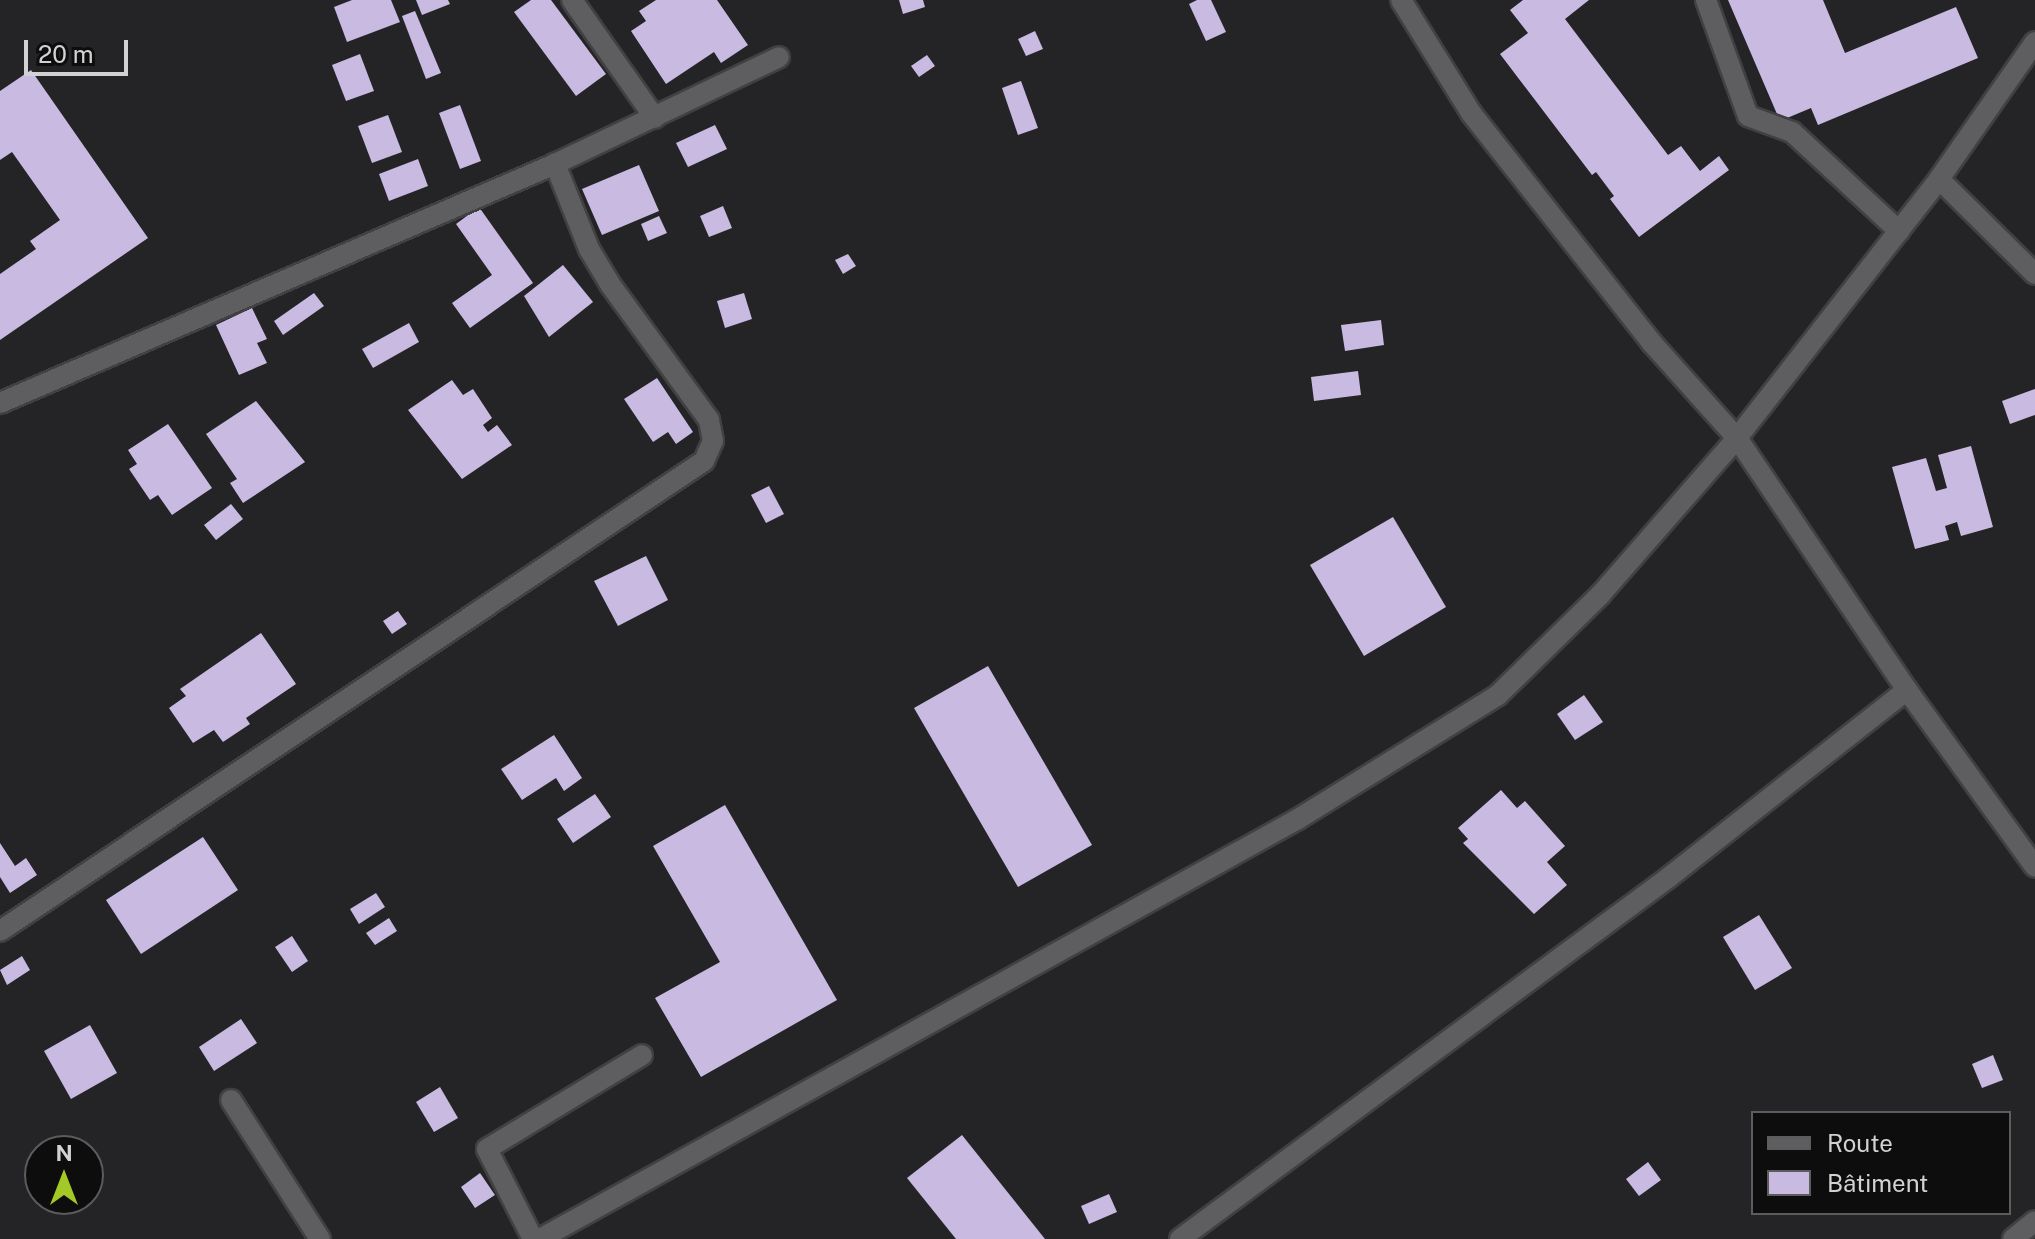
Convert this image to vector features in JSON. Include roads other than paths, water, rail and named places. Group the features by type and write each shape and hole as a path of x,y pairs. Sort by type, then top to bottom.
{"street":[{"path":"572,0 655,118"},
{"path":"1401,0 1471,113 1652,343 1737,438 1907,690 2035,867"},
{"path":"1706,0 1748,116 1792,132 1899,231"},
{"path":"540,1239 1443,734 1498,695 1601,594 1737,438 1939,179 2035,42"},
{"path":"0,403 555,164 779,57"},
{"path":"0,931 704,461 713,441 709,420 610,284 589,249 555,164"},
{"path":"1939,179 2035,274"},
{"path":"1180,1239 1668,878 1907,690"},
{"path":"533,1239 487,1149 642,1055"},
{"path":"231,1100 320,1239"},
{"path":"2013,1239 2035,1221"}]}
